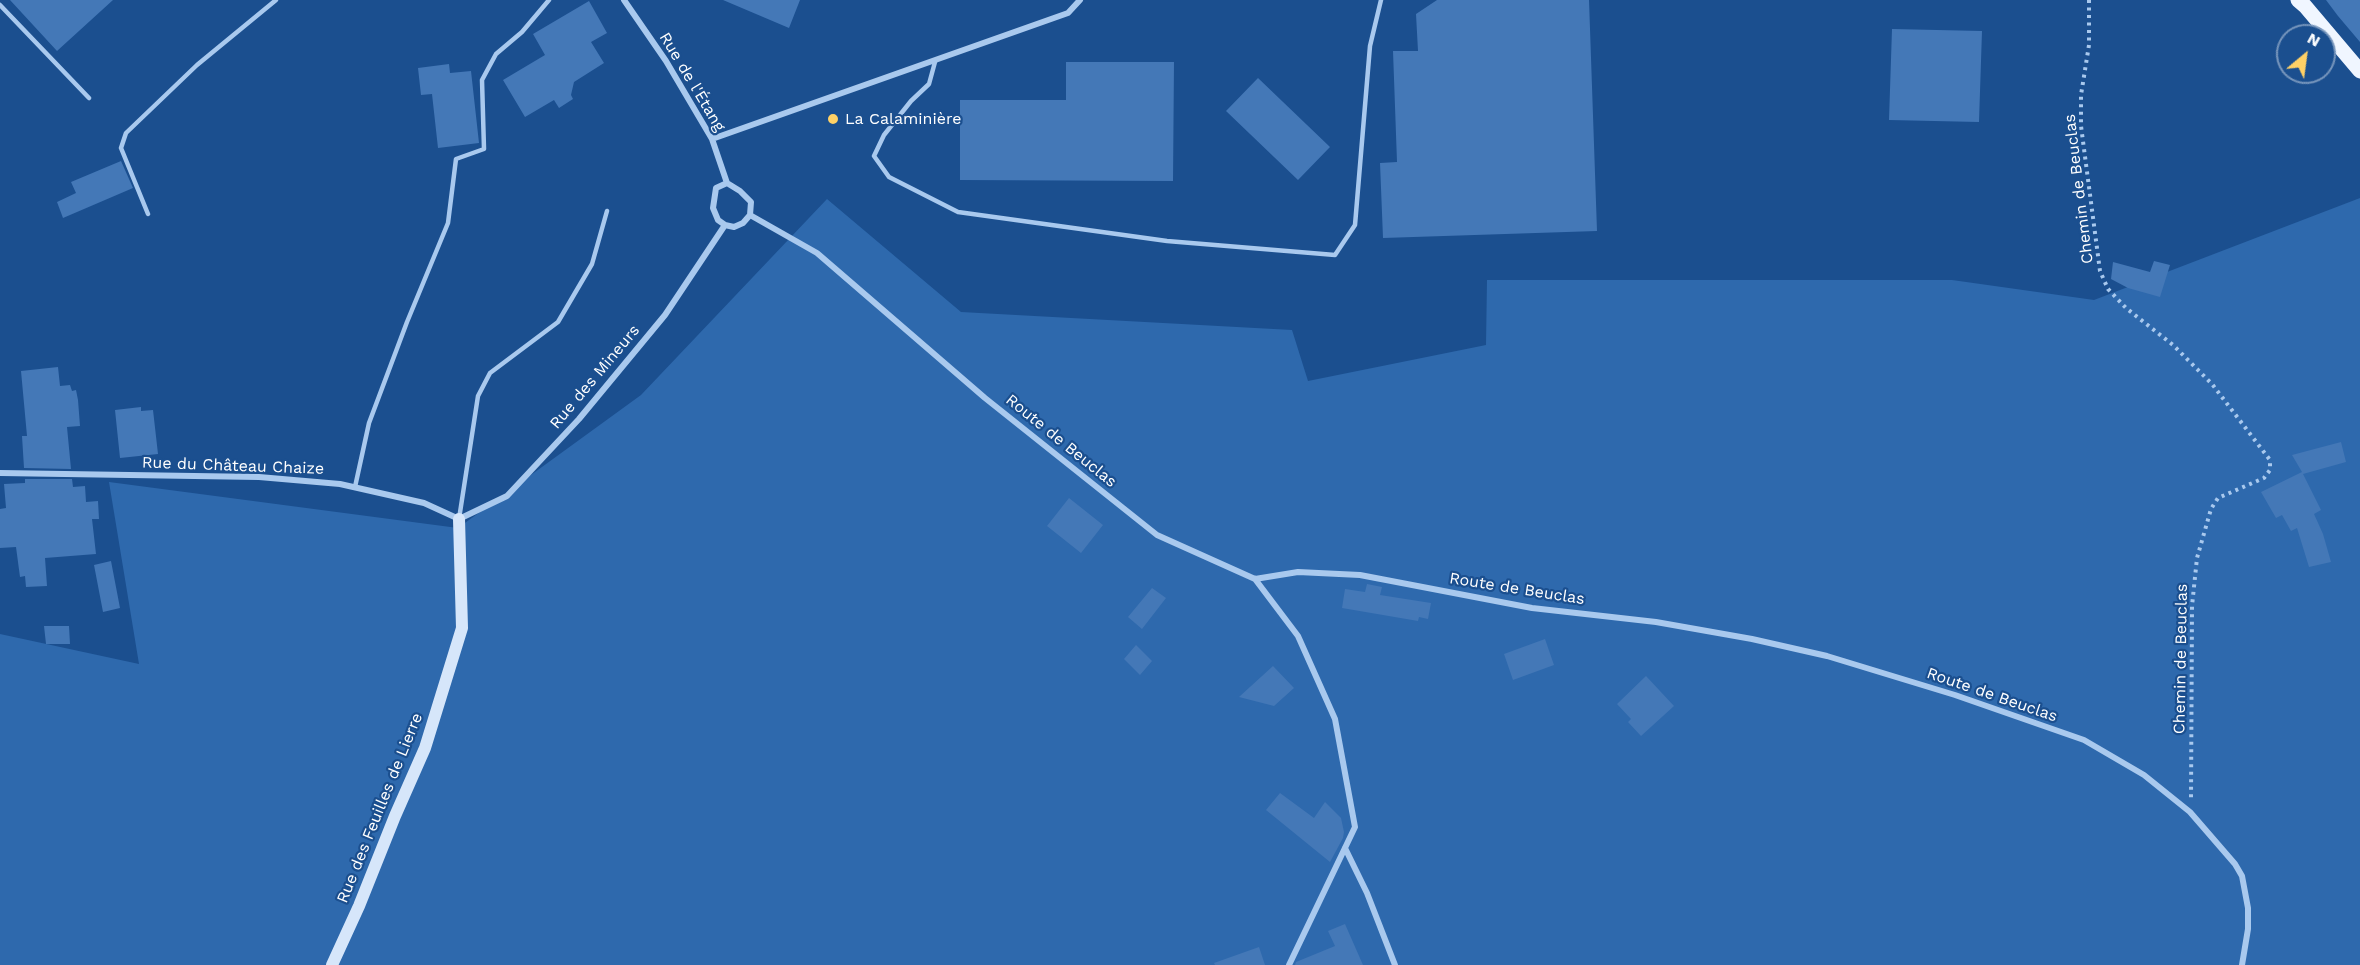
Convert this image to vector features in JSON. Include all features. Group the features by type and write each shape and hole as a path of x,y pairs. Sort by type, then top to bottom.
{"main road":[{"path":"2302,2 2360,71"}],"street":[{"name":"Rue de l'Étang","path":"624,0 666,61 712,139 727,183"},
{"path":"712,139 935,62 1068,13 1080,0"},
{"path":"727,183 740,191 751,202 750,215 744,223 734,227 725,225 718,219 713,208 716,188 727,183"},
{"name":"Route de Beuclas","path":"750,215 817,253 993,405 1157,535 1256,579 1298,573 1360,575 1532,608 1656,622 1752,639 1827,656 2084,740 2144,775 2190,812 2214,837 2242,876 2248,908 2248,929 2242,965"},
{"name":"Rue des Mineurs","path":"459,519 507,496 579,419 665,315 725,225"},
{"name":"Rue du Château Chaize","path":"0,473 259,477 340,484 424,503 459,519"},
{"name":"Rue des Feuilles de Lierre","path":"332,965 425,748 462,628 459,519"},
{"path":"1256,579 1298,636 1335,718 1355,827 1289,965"},
{"path":"1345,848 1368,893 1395,965"}],"lane":[{"path":"148,214 121,148 126,133 197,64 276,0"},
{"path":"355,487 369,423 448,223 456,159 484,149 482,80 496,54 522,32 549,0"},
{"path":"935,62 929,84 911,101 884,135 874,156 889,177 958,212 1167,241 1335,255 1355,225 1370,46 1381,0"},
{"path":"0,5 89,98"},
{"path":"459,519 478,396 490,373 558,322 592,264 607,211"}],"path":[{"name":"Chemin de Beuclas","path":"2089,0 2089,45 2081,94 2081,126 2100,271 2108,289 2126,308 2173,345 2212,384 2270,460 2270,470 2264,478 2218,498 2211,509 2200,548 2192,606 2190,812"}],"shaded area":[{"path":"2360,198 2360,965 0,965 0,634 139,664 109,482 458,528 641,395 827,199 961,312 1292,330 1308,381 1486,345 1487,280 1952,280 2094,300"}],"building":[{"path":"10,0 113,0 57,51"},
{"path":"723,0 800,0 789,28"},
{"path":"1437,0 1589,0 1597,231 1383,238 1380,163 1397,162 1393,51 1418,51 1416,14"},
{"path":"2326,0 2360,0 2360,42 2338,16"},
{"path":"589,1 607,33 591,42 604,63 574,82 571,95 573,99 559,108 554,100 525,117 503,80 545,55 533,34"},
{"path":"1892,29 1982,31 1979,122 1889,120"},
{"path":"1066,62 1174,62 1173,181 960,180 960,100 1066,100"},
{"path":"449,64 450,73 471,71 479,143 438,148 432,94 421,95 418,68"},
{"path":"1258,78 1330,147 1298,180 1226,111"},
{"path":"121,161 133,188 63,218 57,202 76,193 71,182"},
{"path":"2154,261 2170,265 2160,297 2128,288 2111,279 2113,262 2150,272"},
{"path":"58,367 60,386 70,385 72,391 76,390 78,400 80,426 67,427 71,469 24,468 22,436 27,436 21,371"},
{"path":"141,407 141,411 153,410 158,454 120,458 115,410"},
{"path":"2341,442 2346,462 2303,474 2321,510 2314,514 2323,534 2331,562 2309,567 2297,528 2291,531 2282,515 2276,518 2261,492 2302,472 2292,455"},
{"path":"25,479 72,479 73,487 85,486 86,502 98,501 99,519 92,519 96,554 45,558 47,586 26,587 25,576 20,577 16,547 0,548 0,509 6,508 4,484 25,483"},
{"path":"1069,498 1103,525 1081,553 1047,526"},
{"path":"111,561 120,608 103,612 94,565"},
{"path":"1367,584 1382,587 1380,595 1431,603 1428,619 1419,617 1418,621 1342,608 1345,589 1365,592"},
{"path":"1152,588 1166,598 1142,629 1128,617"},
{"path":"44,626 69,626 70,644 46,644"},
{"path":"1545,639 1554,665 1513,680 1504,654"},
{"path":"1136,645 1152,661 1140,675 1124,659"},
{"path":"1273,666 1294,688 1274,706 1239,697"},
{"path":"1646,676 1674,706 1641,736 1628,722 1631,719 1617,704"},
{"path":"1280,793 1314,818 1325,802 1341,818 1343,838 1330,862 1266,810"},
{"path":"1345,924 1363,965 1295,965 1296,962 1335,946 1328,931"},
{"path":"1259,947 1265,965 1215,965 1214,963"}],"place":[{"name":"La Calaminière","path":"833,119"}]}
